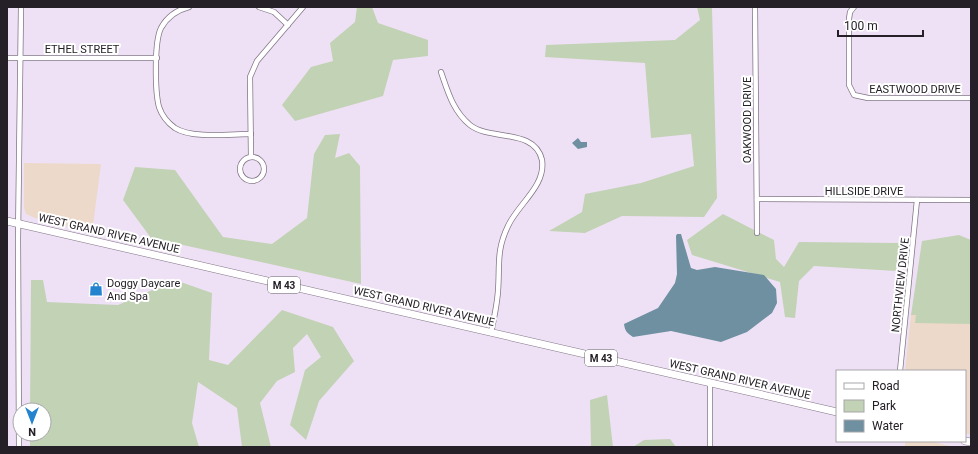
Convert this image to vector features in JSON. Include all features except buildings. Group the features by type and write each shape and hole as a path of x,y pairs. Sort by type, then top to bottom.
{"main road":[{"name":"WEST GRAND RIVER AVENUE","path":"7,221 836,412"}],"street":[{"path":"19,447 18,224 21,7"},
{"path":"189,7 174,13 164,24 158,36 158,104 163,116 172,125 183,132 191,134 251,134"},
{"path":"259,7 274,12 288,25"},
{"path":"251,157 250,77 252,69 303,7"},
{"name":"OAKWOOD DRIVE","path":"755,7 758,200 757,233"},
{"name":"EASTWOOD DRIVE","path":"854,7 850,12 849,19 849,84 854,95 868,98 971,98"},
{"name":"ETHEL STREET","path":"7,58 157,58"},
{"path":"441,72 452,104 470,125 483,132 527,141 537,150 542,162 541,178 514,215 502,239 498,258 498,298 492,333"},
{"path":"251,157 259,160 263,168 260,176 252,180 244,178 240,169 243,161 251,157"},
{"name":"HILLSIDE DRIVE","path":"758,200 971,200"},
{"name":"NORTHVIEW DRIVE","path":"900,370 917,200"},
{"path":"710,384 710,447"}],"shaded area":[{"path":"24,163 101,164 92,233 35,218 26,214 24,208"},
{"path":"911,315 971,315 971,435 966,433 966,370 905,370"},
{"path":"905,442 933,442 954,447 905,447"}],"green space":[{"path":"357,7 372,7 378,23 428,40 428,56 393,60 383,96 295,121 282,105 311,67 333,61 330,43 355,22"},
{"path":"697,7 712,7 717,198 704,217 622,216 585,233 549,231 582,212 585,194 641,183 694,166 691,134 651,138 645,63 545,57 546,45 675,40 700,20"},
{"path":"340,134 335,158 349,153 360,166 361,284 151,238 123,200 135,167 175,170 223,237 272,244 307,218 314,154 325,135"},
{"path":"723,214 774,240 776,259 784,267 799,242 901,243 896,271 814,266 799,281 795,318 785,317 780,282 692,255 687,240"},
{"path":"959,235 971,240 971,324 915,323 916,315 911,315 922,241"},
{"path":"31,280 43,280 47,302 118,305 175,280 212,293 209,360 228,365 282,310 333,327 354,361 319,401 306,440 290,425 305,370 321,357 307,334 293,348 295,372 277,381 260,403 271,447 242,447 237,408 198,382 192,423 199,447 30,447 30,442 52,442 52,402 30,402"},
{"path":"607,395 613,447 591,447 590,400"},
{"path":"670,439 676,447 633,447 644,440"}],"water":[{"path":"578,138 581,142 587,142 587,147 578,149 572,143"},
{"path":"677,234 681,234 691,268 697,270 715,267 764,275 776,289 777,303 772,313 747,332 721,342 671,331 633,337 629,334 624,324 658,308 675,283 677,274"}],"place":[{"name":"Doggy Daycare And Spa","path":"96,289"}]}
